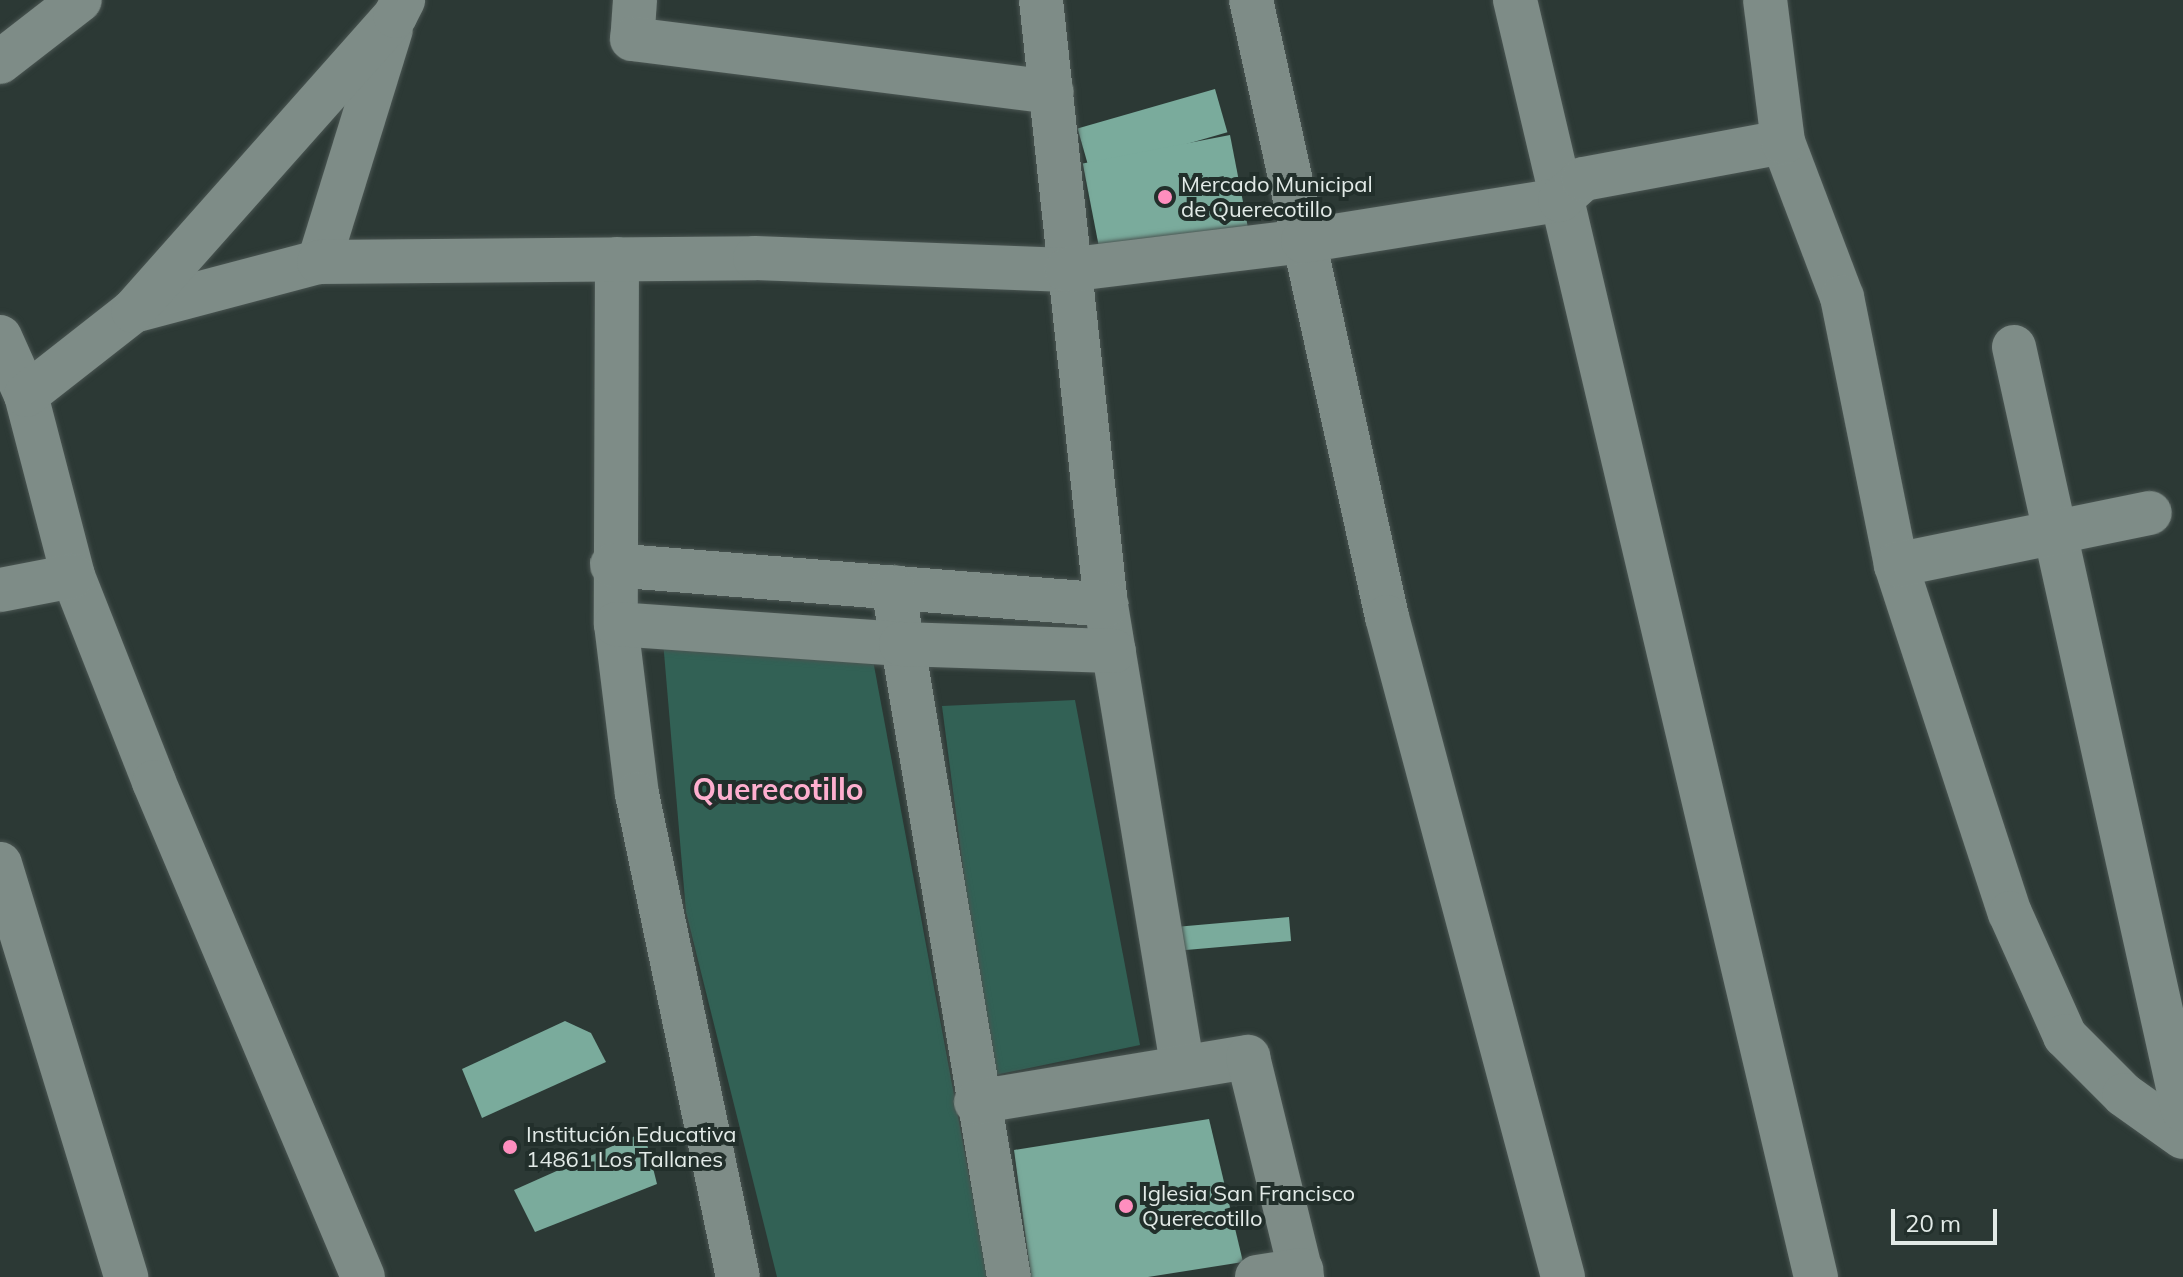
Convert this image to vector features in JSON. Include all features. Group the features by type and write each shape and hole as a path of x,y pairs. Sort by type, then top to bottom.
{"street":[{"path":"0,62 80,0"},
{"path":"635,0 632,39 1052,92"},
{"path":"1041,0 1067,270 1106,605 1182,1064"},
{"path":"1251,0 1387,617 1563,1277"},
{"path":"1515,0 1816,1277"},
{"path":"1775,3 1783,142 1842,297 1896,565 2010,913 2065,1036 2124,1095 2183,1137"},
{"path":"319,262 399,8"},
{"path":"26,395 133,311 399,8"},
{"path":"133,311 319,262 755,258 1067,270 1303,241 1560,200 1583,179 1783,142"},
{"path":"617,259 612,565 616,624 637,794 738,1277"},
{"path":"0,337 26,395 73,576 154,782 363,1277"},
{"path":"2014,347 2183,1110"},
{"path":"1896,565 2150,513"},
{"path":"612,565 1106,605"},
{"path":"0,590 73,576"},
{"path":"893,587 976,1102 1009,1277"},
{"path":"616,624 901,644 1114,651"},
{"path":"0,864 126,1277"},
{"path":"976,1102 1182,1064 1248,1057 1302,1274 1257,1277"}],"green space":[{"path":"663,641 872,655 988,1277 777,1277 686,912"},
{"path":"1075,700 1140,1045 990,1076 942,706"}],"building":[{"path":"1215,89 1227,132 1090,172 1078,128"},
{"name":"Mercado Municipal de Querecotillo","path":"1230,135 1249,235 1102,264 1083,164"},
{"path":"1289,917 1291,941 1175,951 1172,927"},
{"path":"565,1021 591,1033 606,1062 482,1118 462,1069"},
{"name":"Iglesia San Francisco Querecotillo","path":"1209,1119 1243,1262 1148,1277 1031,1277 1014,1150"},
{"path":"644,1132 657,1184 535,1232 514,1190"}],"place":[{"name":"Mercado Municipal de Querecotillo","path":"1165,197"},
{"name":"Institución Educativa 14861 Los Tallanes","path":"510,1147"},
{"name":"Iglesia San Francisco Querecotillo","path":"1126,1206"}],"district":[{"name":"Querecotillo","path":"778,789"}]}
